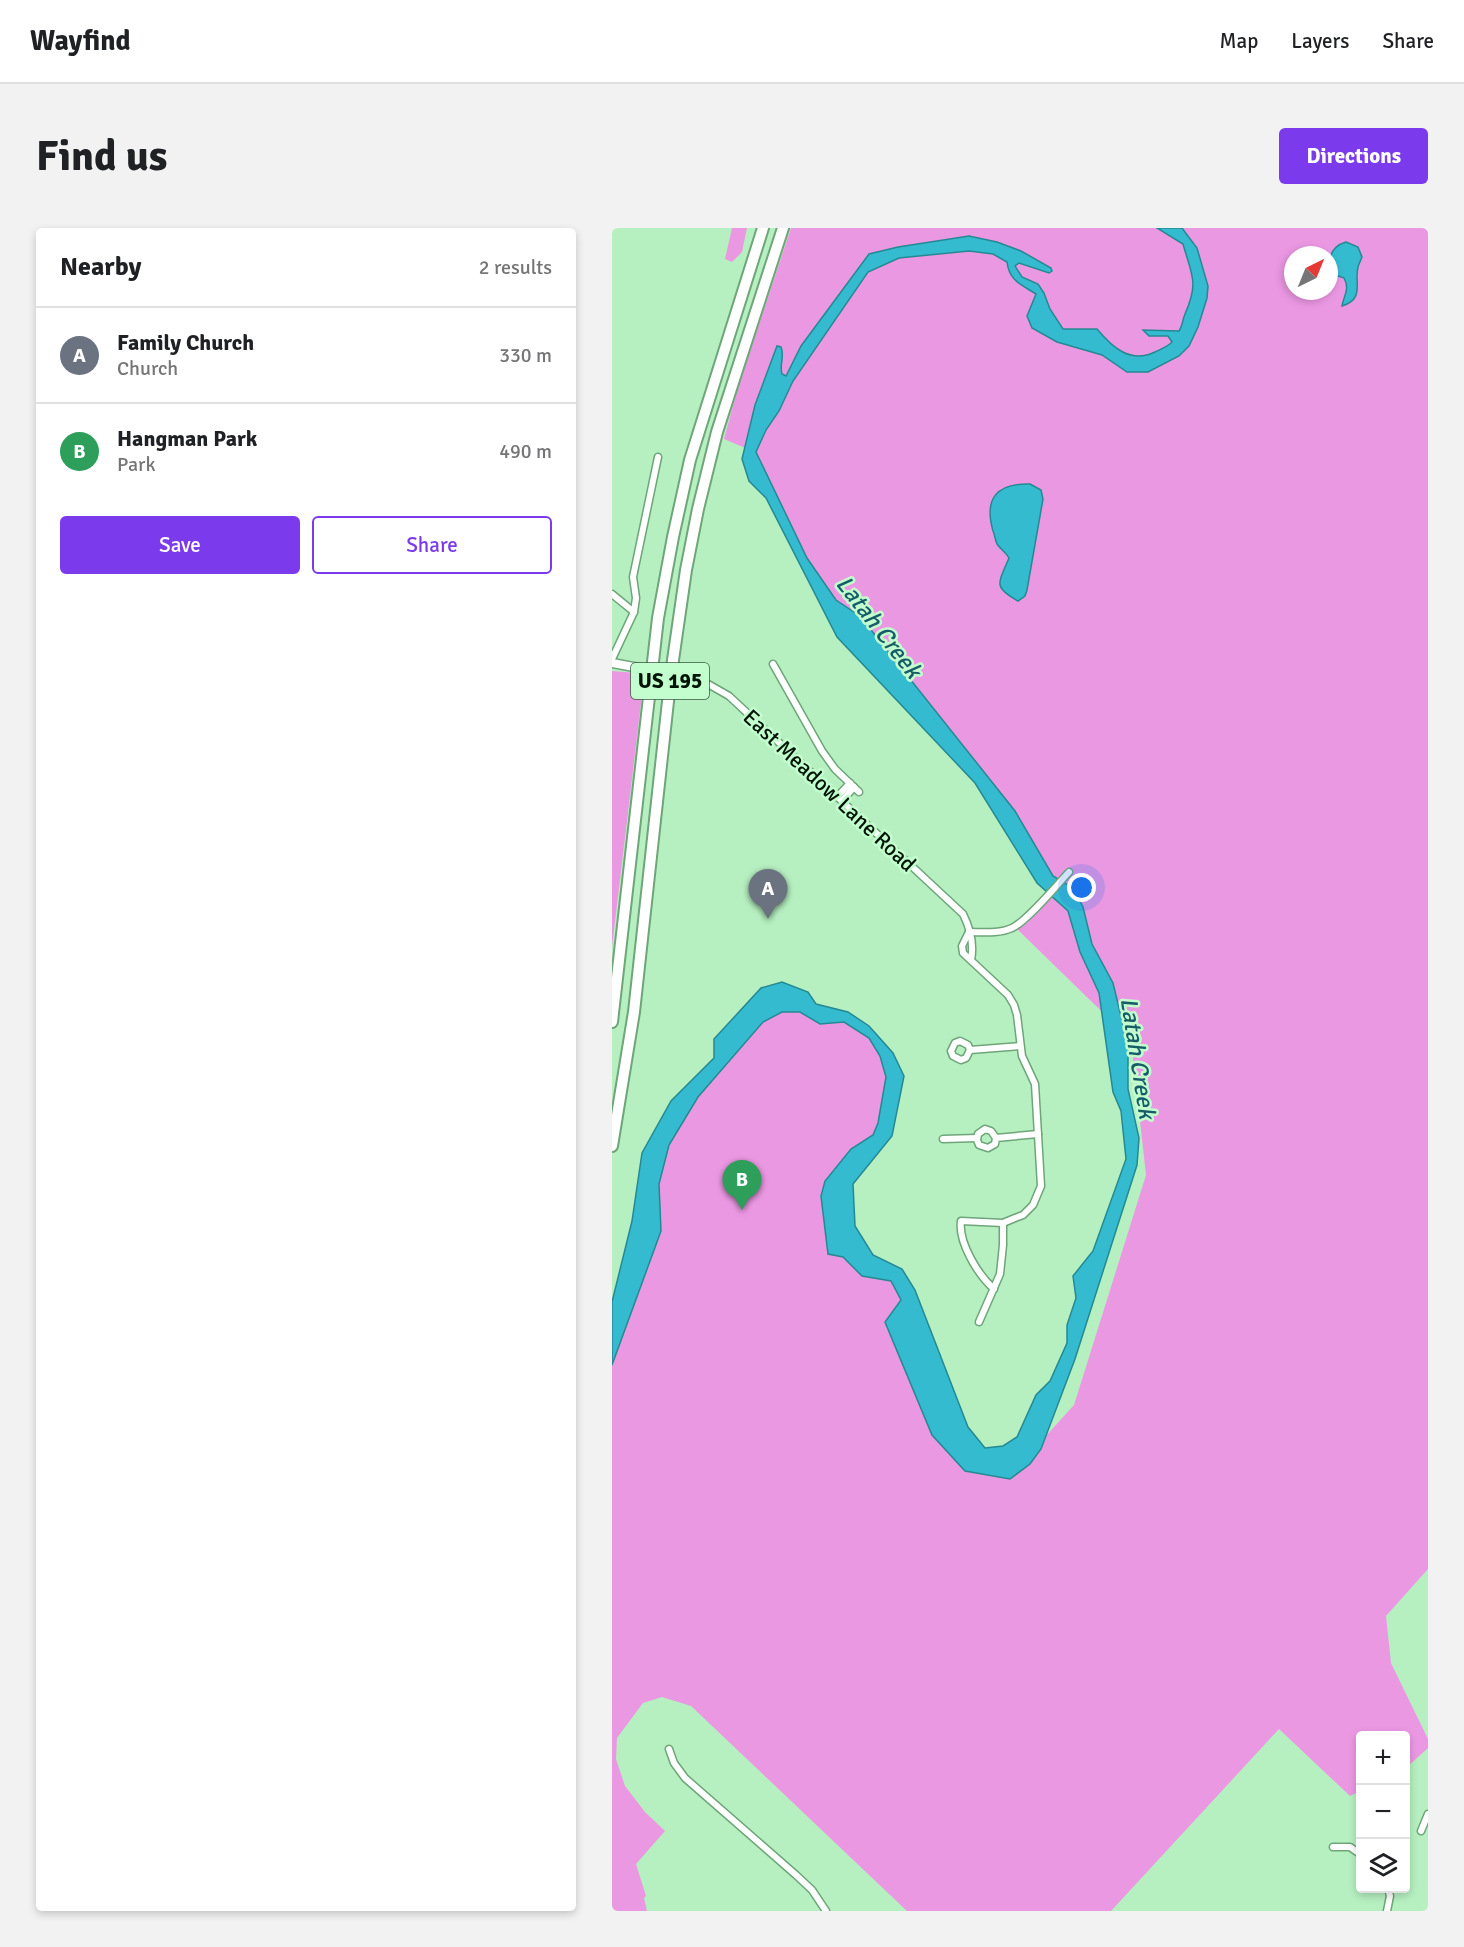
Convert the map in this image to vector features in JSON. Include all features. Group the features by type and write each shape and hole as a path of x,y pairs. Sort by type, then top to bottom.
{"highway":[{"name":"US 195","path":"612,1022 658,618 690,460 763,228"},
{"name":"US 195","path":"612,1146 634,1012 671,674 686,570 698,509 731,387 783,228"}],"street":[{"path":"658,458 633,577 636,598 634,612 612,661 653,672 671,674"},
{"path":"612,594 634,612"},
{"path":"773,664 822,751 835,769 854,787 839,799"},
{"name":"East Meadow Lane Road","path":"671,674 708,684 729,696 963,914 969,932"},
{"path":"994,1289 981,1278 959,1232 961,1221 1003,1223 1023,1215 1034,1205 1041,1186 1035,1084 1022,1056 1017,1015 1011,1000 964,955 962,946 969,932 991,932 1012,928 1031,912 1069,872"},
{"path":"970,1050 1020,1046"},
{"path":"985,1129 991,1131 996,1138 995,1144 987,1148 979,1145 977,1138 985,1129"},
{"path":"996,1138 1038,1134"},
{"path":"944,1139 977,1138"},
{"path":"979,1322 1000,1274 1003,1223"},
{"path":"669,1749 674,1763 685,1778 812,1890 826,1911"},
{"path":"1421,1832 1427,1822 1428,1814"},
{"path":"1334,1847 1350,1847 1356,1851"},
{"path":"1387,1911 1389,1893"}],"shaded area":[{"path":"732,228 747,228 742,252 732,262 725,259"},
{"path":"791,228 1428,228 1428,1569 1386,1616 1391,1663 1428,1739 1428,1748 1410,1764 1410,1731 1356,1731 1356,1793 1350,1796 1279,1729 1111,1911 907,1911 691,1706 662,1697 643,1703 617,1738 616,1759 625,1786 645,1812 665,1831 636,1864 646,1896 644,1898 647,1911 612,1911 612,1337 648,1184 681,1107 779,1001 847,1017 869,1032 887,1055 882,1137 855,1161 839,1232 895,1274 974,1459 1044,1438 1074,1405 1146,1175 1131,1040 1017,929 1056,892 1010,819 829,603 750,450 724,439 737,391"},
{"path":"612,671 637,673 643,686 612,947"}],"water":[{"path":"1157,228 1182,228 1197,248 1208,286 1207,298 1198,327 1189,346 1179,356 1148,372 1127,372 1102,355 1057,342 1032,328 1027,316 1036,294 1017,282 1010,274 1007,262 993,254 969,251 899,258 868,272 793,381 756,452 807,558 836,600 860,616 1015,811 1053,876 1073,888 1083,907 1092,944 1113,983 1128,1045 1128,1089 1139,1138 1137,1165 1075,1359 1041,1449 1030,1464 1010,1479 965,1471 932,1435 885,1322 901,1300 891,1281 862,1276 843,1257 828,1254 821,1196 825,1181 851,1149 873,1135 878,1123 886,1077 880,1056 869,1038 844,1022 820,1024 800,1012 782,1012 763,1022 698,1097 669,1145 659,1184 661,1231 612,1365 612,1302 632,1221 642,1153 671,1101 714,1058 714,1039 761,988 782,982 808,992 816,1004 848,1012 869,1026 893,1053 904,1076 892,1136 853,1184 855,1226 873,1255 902,1269 915,1290 968,1427 985,1448 1003,1446 1017,1437 1036,1395 1050,1381 1067,1343 1067,1325 1076,1298 1073,1276 1093,1251 1126,1159 1121,1111 1113,1092 1099,993 1080,952 1068,911 1037,883 975,783 837,637 766,498 749,481 742,459 755,405 777,346 782,350 781,371 786,376 801,346 869,254 969,236 997,242 1021,251 1051,268 1052,271 1049,273 1019,263 1015,266 1022,277 1038,284 1063,329 1097,329 1122,352 1138,356 1155,352 1172,342 1168,336 1149,336 1143,330 1179,331 1192,294 1193,279 1183,244"},
{"path":"1346,242 1358,247 1362,257 1357,273 1356,295 1349,303 1342,306 1347,289 1344,278 1338,276 1339,245"},
{"path":"1018,484 1030,484 1041,490 1043,499 1027,590 1025,596 1018,601 1001,588 1000,579 1009,558 996,542 990,510 995,495 1001,490"}],"place":[{"name":"Family Church","path":"768,919"},
{"name":"Hangman Park","path":"742,1210"}],"water label":[{"name":"Latah Creek","path":"879,627"},
{"name":"Latah Creek","path":"1138,1058"}]}
